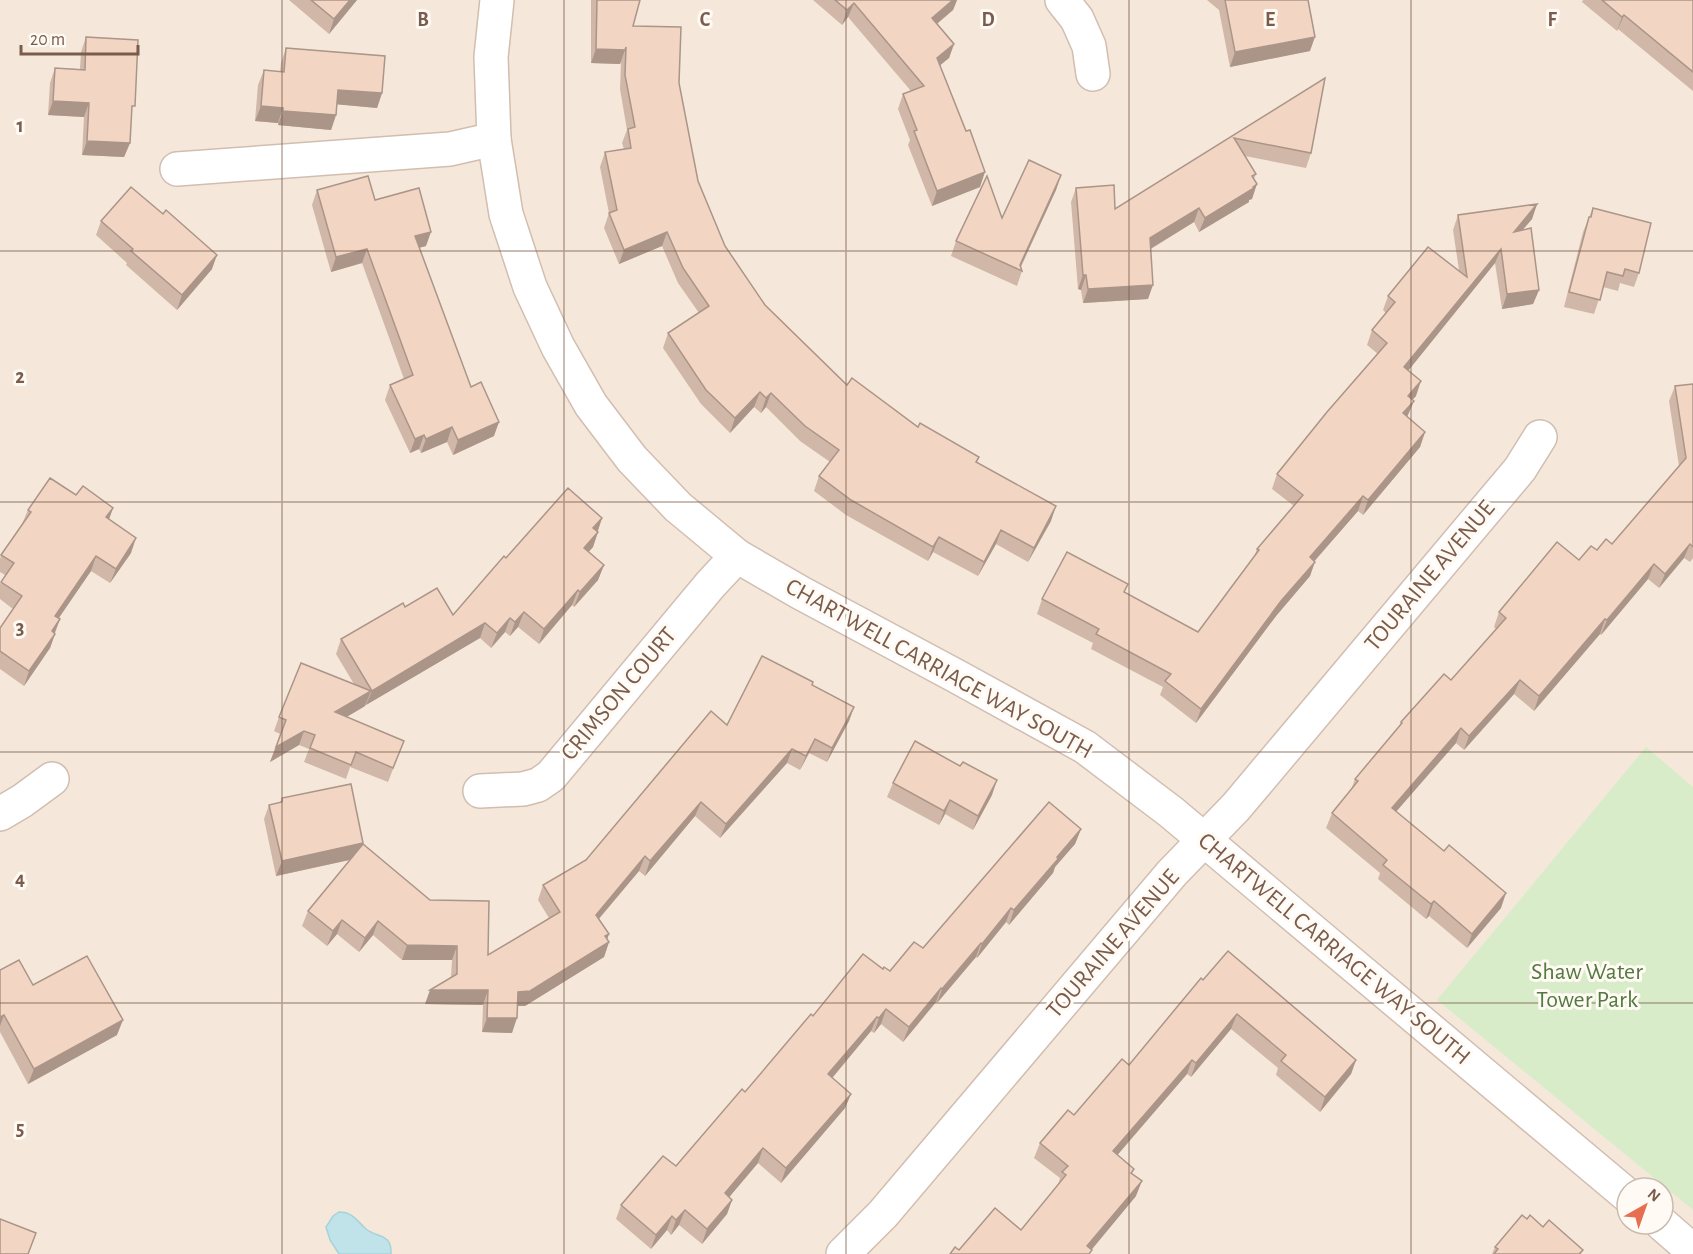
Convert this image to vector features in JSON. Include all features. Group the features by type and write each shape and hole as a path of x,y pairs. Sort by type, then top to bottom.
{"street":[{"name":"CHARTWELL CARRIAGE WAY SOUTH","path":"497,0 491,57 494,139 506,214 530,287 558,347 591,405 632,459 678,507 737,556 1084,747 1171,812 1615,1185"},
{"path":"1062,0 1077,19 1089,46 1093,74"},
{"path":"177,169 450,149 494,139"},
{"name":"TOURAINE AVENUE","path":"843,1254 883,1215 1172,873 1251,789 1520,470 1540,437"},
{"name":"CRIMSON COURT","path":"480,791 523,789 538,785 551,776 710,585 737,556"},
{"path":"0,814 52,779"},
{"path":"1675,1235 1693,1251"}],"shaded area":[{"path":"0,0 1693,0 1693,1254 0,1254"}],"green space":[{"name":"Shaw Water Tower Park","path":"1646,747 1693,787 1693,1210 1675,1195 1675,1176 1652,1176 1437,1000"}],"water":[{"path":"339,1212 351,1215 370,1232 386,1239 391,1247 391,1254 339,1254 330,1240 326,1227 333,1216"}],"building":[{"path":"311,0 350,0 334,19"},
{"path":"597,0 640,0 633,26 681,27 679,83 698,181 725,246 765,305 847,385 852,378 918,427 920,423 979,457 976,462 1056,506 1034,548 1001,530 984,562 939,537 933,547 851,500 819,476 839,450 805,426 771,393 766,398 760,392 735,418 706,390 668,333 709,306 683,268 667,232 624,250 609,213 617,210 605,152 631,148 628,129 635,127 625,75 626,47 625,50 596,49"},
{"path":"835,0 953,0 932,18 954,44 937,58 966,131 970,130 985,172 937,191 914,131 917,130 903,94 924,86 854,3 847,10"},
{"path":"1225,0 1308,0 1315,37 1235,52"},
{"path":"1602,0 1693,0 1693,72 1624,15 1622,17"},
{"path":"86,37 138,40 135,106 132,106 130,143 87,141 89,103 53,101 55,68 85,70"},
{"path":"286,48 385,56 382,93 338,90 336,115 283,111 283,108 261,106 264,70 284,72"},
{"path":"1325,78 1311,153 1234,138 1256,174 1252,176 1257,184 1254,188 1205,218 1199,208 1150,238 1153,285 1088,289 1086,275 1083,275 1076,188 1114,185 1115,209"},
{"path":"1029,160 1061,175 1020,265 1022,271 956,241 987,176 1002,218"},
{"path":"368,176 375,200 419,188 431,232 415,236 471,387 481,382 499,422 458,440 452,427 426,439 424,435 415,439 390,385 413,375 367,249 336,257 317,190"},
{"path":"131,187 163,214 166,210 217,255 182,295 131,251 133,249 101,221"},
{"path":"1537,204 1514,232 1531,228 1539,290 1507,294 1501,249 1404,367 1421,381 1408,396 1414,401 1403,413 1425,432 1368,500 1363,496 1310,557 1315,562 1281,601 1201,709 1165,681 1171,674 1096,634 1099,629 1042,599 1067,552 1128,584 1124,592 1198,632 1259,550 1257,549 1303,495 1277,474 1387,343 1372,330 1395,302 1388,296 1428,247 1467,277 1458,215"},
{"path":"1593,208 1651,223 1639,273 1625,269 1623,276 1607,272 1600,300 1569,292"},
{"path":"1693,384 1693,547 1690,544 1665,574 1654,564 1539,696 1520,680 1469,736 1461,728 1392,808 1444,851 1449,845 1506,893 1472,934 1434,901 1431,904 1383,865 1387,860 1332,813 1358,781 1355,779 1401,722 1444,674 1451,680 1506,618 1499,612 1557,542 1579,560 1591,546 1597,550 1606,539 1612,544 1686,458 1675,386"},
{"path":"50,478 76,495 83,486 113,508 106,517 136,538 116,569 96,556 55,616 60,619 52,631 55,634 29,671 0,651 0,628 22,596 1,582 14,563 1,555 31,512 28,510"},
{"path":"568,488 602,518 593,528 598,532 584,548 604,565 580,592 578,590 544,629 524,612 515,622 510,618 497,633 485,623 372,691 341,639 403,603 405,607 437,588 453,615"},
{"path":"762,656 813,682 812,685 854,707 832,748 815,739 806,756 792,749 726,824 701,802 650,861 645,856 596,915 609,934 605,936 609,942 530,991 518,992 517,1018 487,1018 488,990 430,990 457,974 457,946 407,945 378,921 365,938 342,920 333,931 308,911 363,844 430,900 489,901 488,955 560,912 543,885 586,860 711,711 727,725"},
{"path":"301,663 371,691 335,712 404,741 393,768 356,752 351,765 310,748 315,735 304,731 276,747 286,720 279,717"},
{"path":"915,741 960,766 963,762 997,780 978,816 950,800 944,811 893,783"},
{"path":"351,784 363,843 282,861 269,805 282,802 282,798"},
{"path":"1049,802 1081,829 1014,910 1011,908 909,1027 886,1009 879,1018 877,1017 828,1074 851,1094 786,1168 763,1148 725,1193 732,1200 707,1229 685,1210 676,1220 672,1216 656,1235 621,1205 663,1156 676,1166 742,1089 745,1092 811,1014 813,1016 863,954 883,969 884,967 890,971 914,942 923,948"},
{"path":"1228,951 1356,1060 1325,1097 1281,1061 1286,1055 1237,1014 1196,1063 1192,1060 1113,1151 1134,1169 1131,1173 1142,1181 1087,1246 1092,1250 1089,1254 950,1254 955,1247 959,1250 995,1208 1021,1230 1066,1175 1062,1172 1068,1166 1040,1143 1068,1110 1074,1115 1122,1059 1129,1065 1201,978 1203,980"},
{"path":"87,956 123,1020 34,1069 4,1015 0,1017 0,970 19,960 33,985"},
{"path":"1522,1215 1527,1219 1530,1215 1543,1227 1549,1220 1583,1250 1579,1254 1494,1254 1498,1249 1495,1247"},
{"path":"0,1219 36,1233 28,1254 0,1254"}]}
